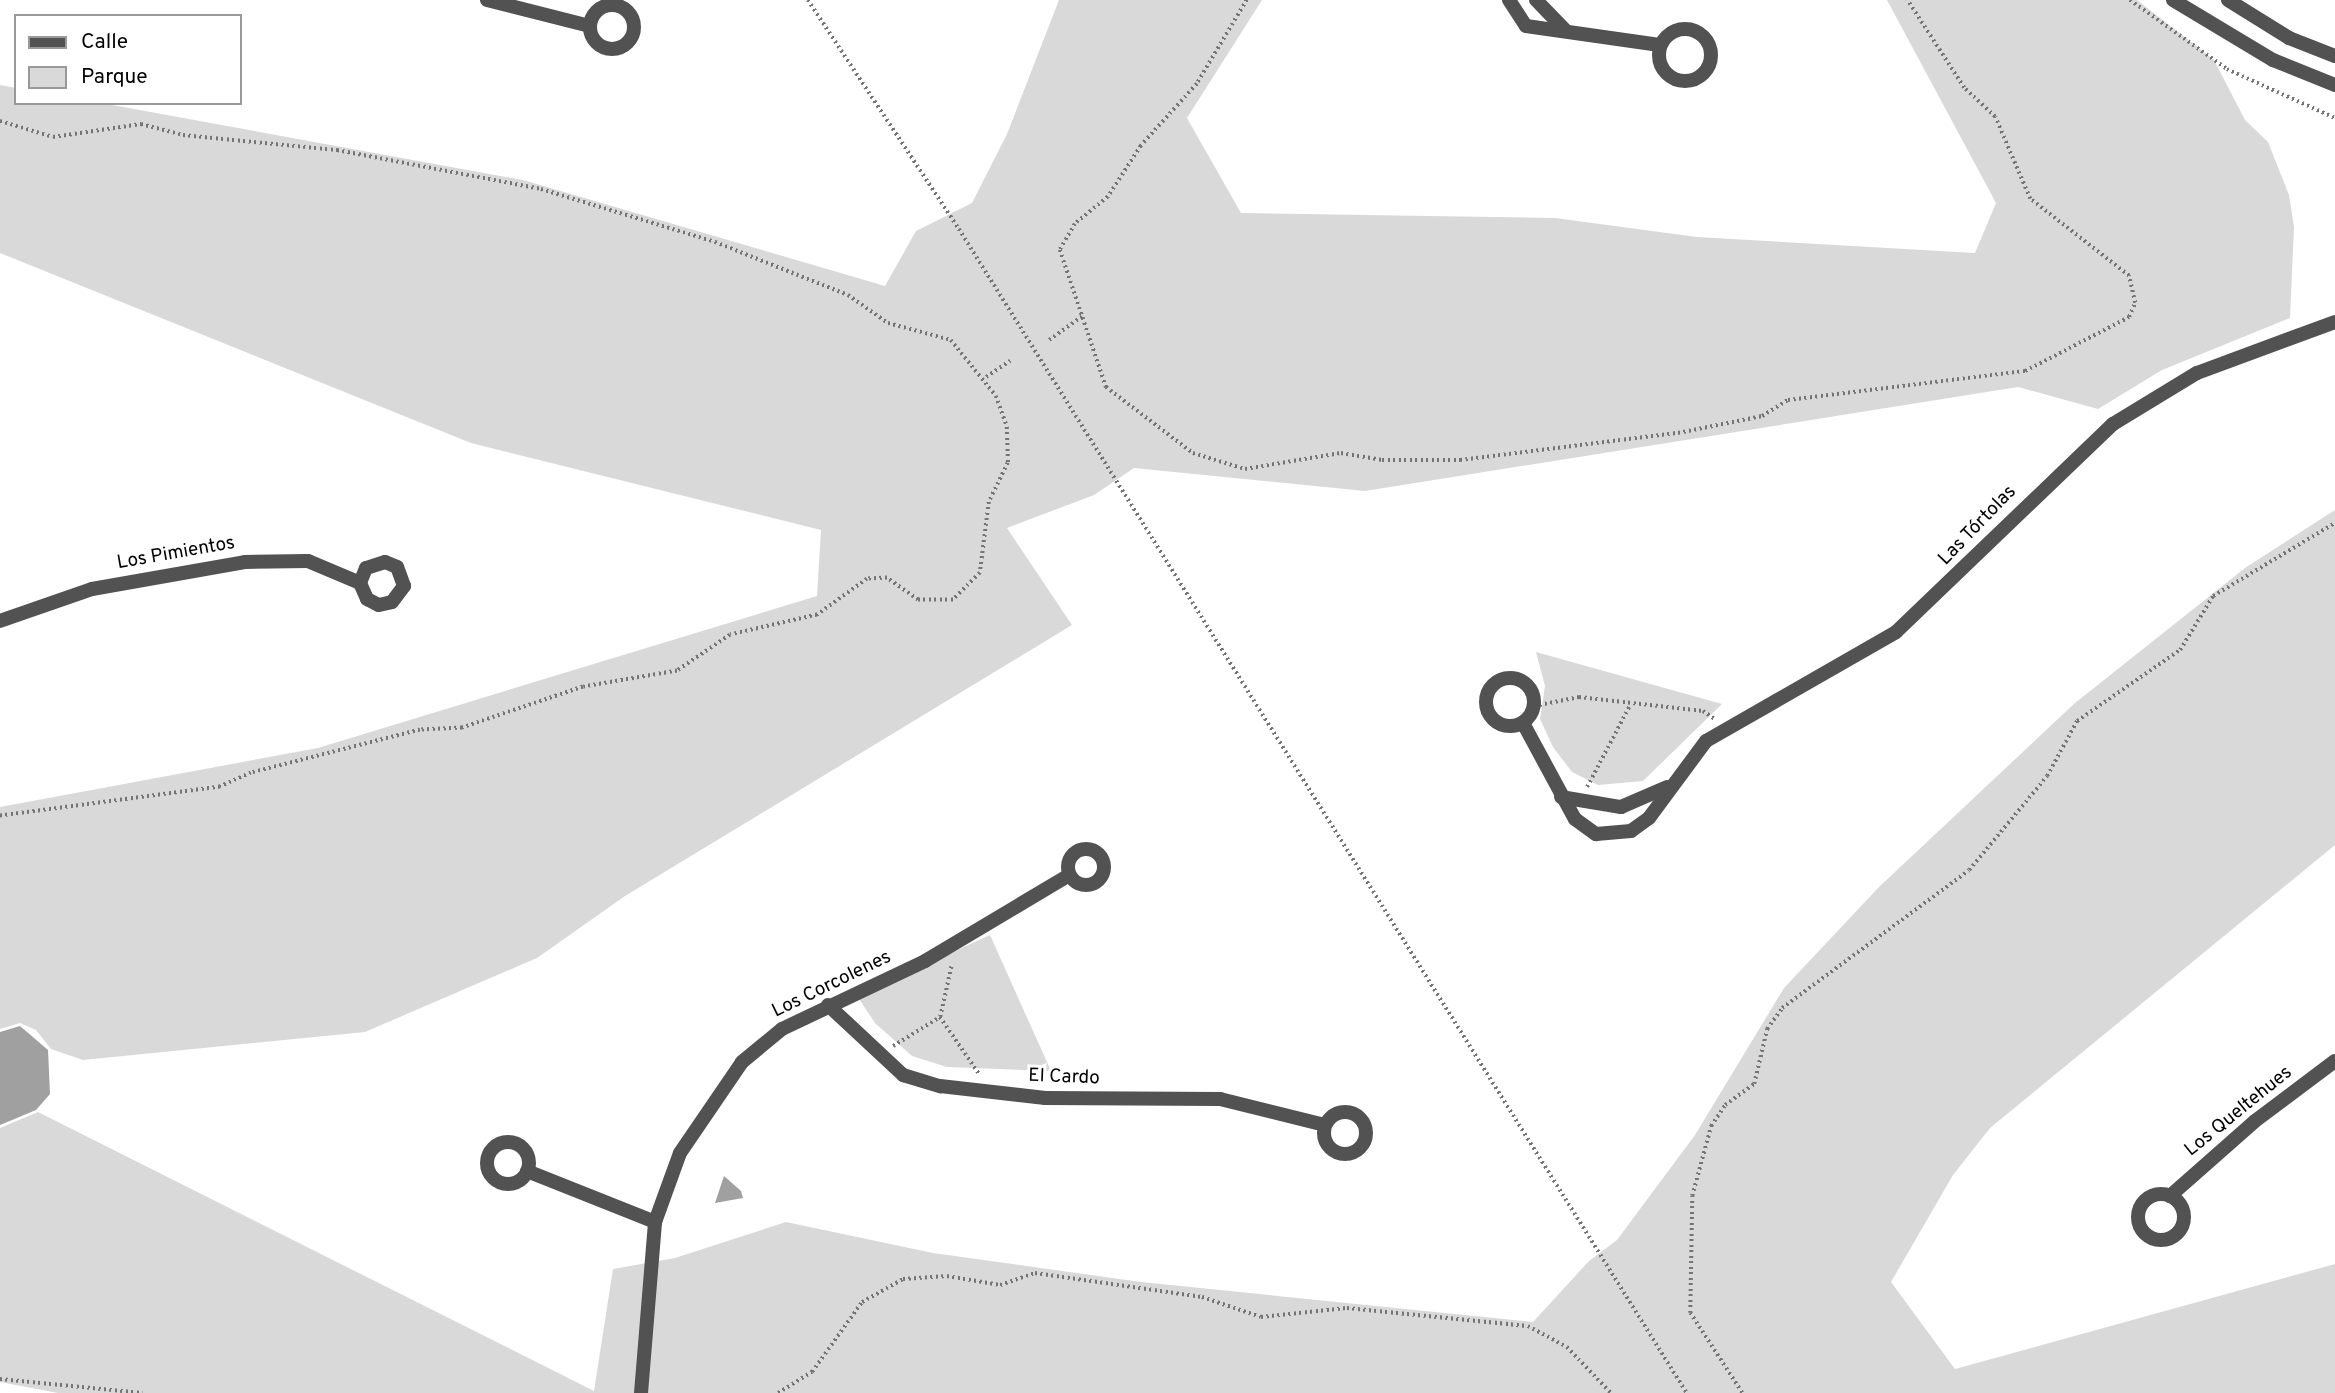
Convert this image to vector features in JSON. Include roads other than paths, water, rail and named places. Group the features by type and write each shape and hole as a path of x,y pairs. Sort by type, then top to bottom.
{"street":[{"path":"487,0 590,26 602,47 628,42 634,30 629,13 606,2 590,26"},
{"path":"1509,0 1526,26 1660,45"},
{"path":"1535,0 1565,30"},
{"path":"2173,0 2273,60 2335,85"},
{"path":"2228,0 2289,38 2335,55"},
{"name":"Las Tórtolas","path":"1523,723 1560,796 1589,830 1615,835 1649,818 1668,786 1725,726 1845,666 1896,632 2060,469 2137,407 2197,373 2335,322"},
{"name":"Los Pimientos","path":"0,621 92,589 245,562 308,561 360,583"},
{"path":"1502,679 1519,679 1531,690 1534,706 1523,723 1507,726 1493,719 1486,705 1489,689 1502,679"},
{"name":"Las Tórtolas","path":"1560,796 1578,804 1621,807 1668,786"},
{"name":"Los Corcolenes","path":"641,1393 655,1222 680,1153 742,1062 782,1029 961,941 1069,875"},
{"name":"El Cardo","path":"828,1005 903,1075 987,1093 1220,1098 1325,1125"},
{"name":"Los Queltehues","path":"2170,1196 2335,1061"},
{"path":"527,1171 655,1222"}]}
